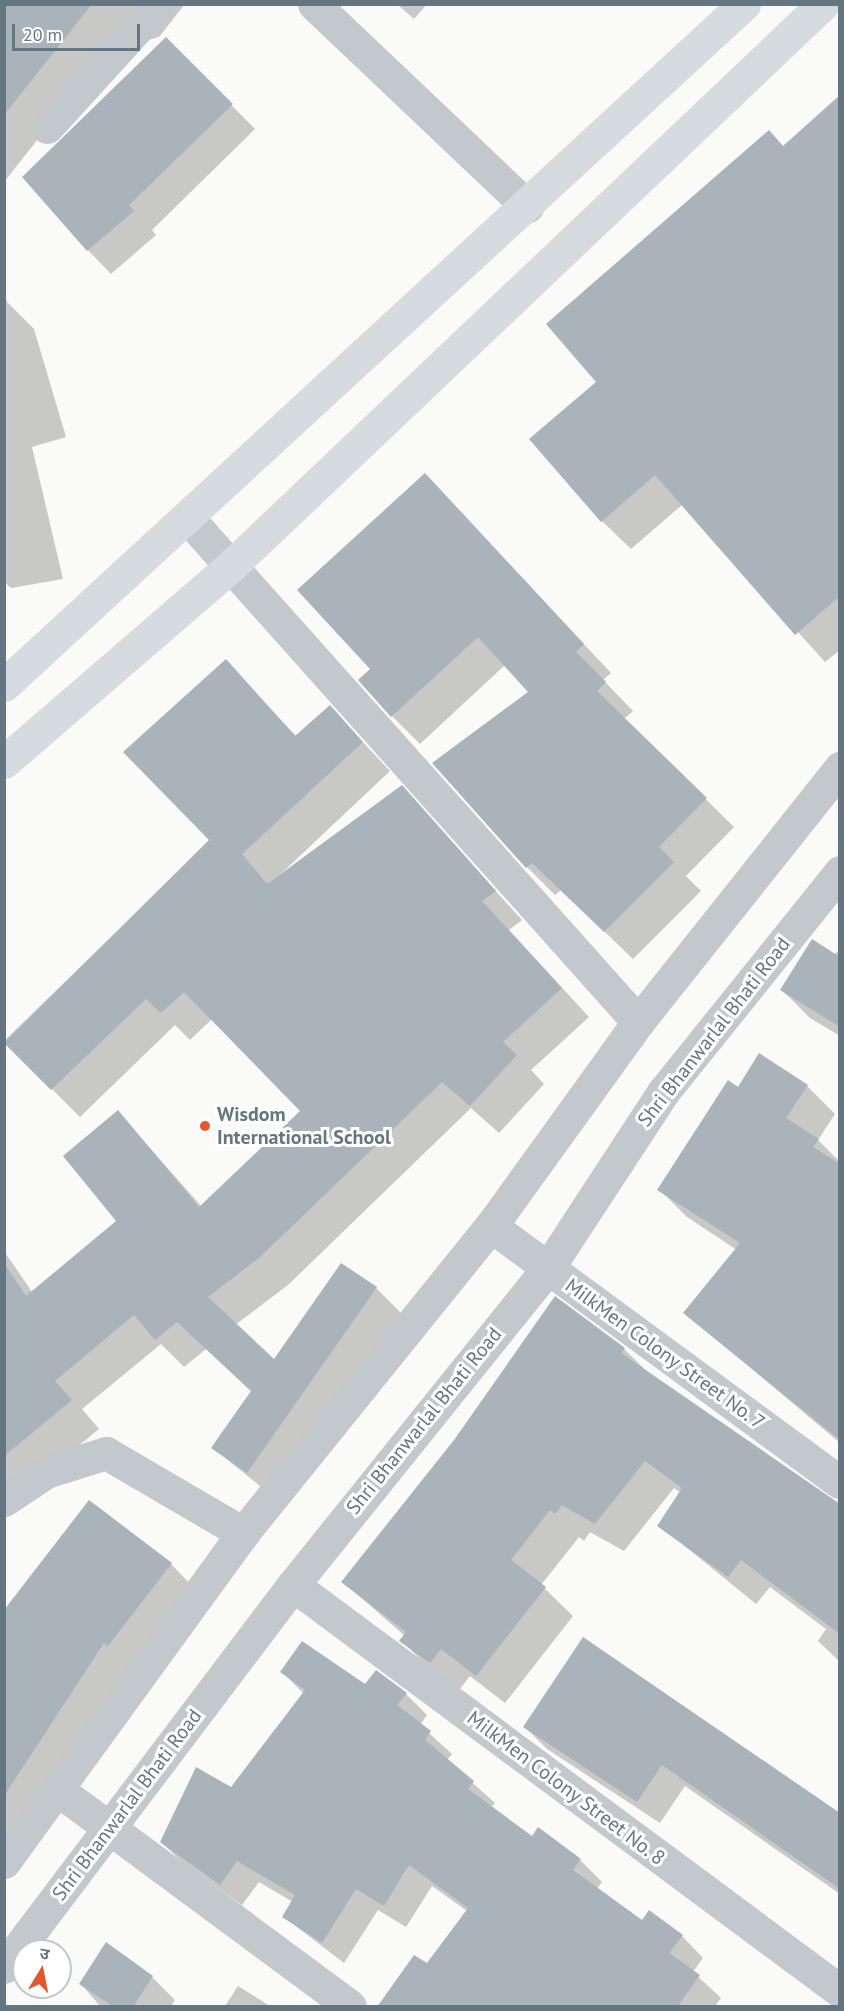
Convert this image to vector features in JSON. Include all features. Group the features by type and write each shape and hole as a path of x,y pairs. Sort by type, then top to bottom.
{"main road":[{"path":"5,684 744,4"},
{"path":"4,762 232,565 823,4"}],"street":[{"path":"46,126 159,4"},
{"path":"314,4 527,206"},
{"path":"187,517 638,1022"},
{"path":"4,1862 243,1533 491,1226 638,1022 834,788"},
{"name":"Shri Bhanwarlal Bhati Road","path":"4,1968 293,1585 548,1268 664,1091 840,872"},
{"name":"MilkMen Colony Street No. 7","path":"491,1226 840,1482"},
{"path":"4,1500 46,1472 106,1453 243,1533"},
{"name":"MilkMen Colony Street No. 8","path":"293,1585 840,1991"},
{"path":"58,1790 350,2007"}],"building":[{"path":"4,4 92,4 4,115"},
{"path":"166,37 233,104 129,205 134,211 87,251 22,177"},
{"path":"840,95 840,596 795,635 655,475 601,522 529,439 596,382 546,324 769,130 783,146"},
{"path":"425,473 584,644 576,652 606,682 597,691 707,798 659,847 674,862 604,932 532,863 526,868 432,763 528,692 478,637 391,717 358,680 370,669 297,590"},
{"path":"226,659 295,736 330,705 363,742 242,854 267,884 402,785 496,891 482,901 562,988 503,1042 517,1055 470,1106 442,1082 260,1257 208,1297 274,1359 341,1263 377,1287 247,1473 211,1448 251,1391 177,1322 155,1340 134,1315 55,1381 72,1400 4,1456 4,1263 26,1296 116,1221 63,1156 118,1110 199,1207 300,1111 184,992 161,1013 146,999 51,1090 4,1043 209,840 123,752"},
{"path":"812,939 840,957 840,1027 780,990"},
{"path":"759,1053 808,1085 786,1118 819,1139 813,1147 840,1164 840,1440 683,1313 740,1243 657,1190 728,1080 738,1087"},
{"path":"555,1296 625,1348 621,1353 840,1504 840,1634 741,1560 728,1577 657,1526 682,1488 645,1461 595,1524 562,1505 555,1514 550,1510 511,1560 546,1587 476,1676 441,1649 430,1663 399,1641 406,1632 341,1582 454,1440"},
{"path":"89,1500 172,1563 108,1646 104,1643 4,1796 4,1610"},
{"path":"583,1637 840,1813 840,1889 662,1765 637,1802 523,1727"},
{"path":"302,1641 365,1684 376,1670 407,1693 397,1705 431,1731 425,1740 474,1781 468,1789 532,1836 538,1827 581,1859 573,1870 642,1920 649,1910 683,1935 669,1953 700,1975 677,2007 377,2007 414,1955 427,1963 468,1908 409,1865 384,1906 356,1889 322,1943 282,1917 295,1895 237,1861 220,1885 160,1842 196,1767 231,1787 305,1690 280,1672"},
{"path":"106,1942 153,1976 133,2007 114,2007 79,1984"}],"place":[{"name":"Wisdom International School","path":"205,1126"}]}
